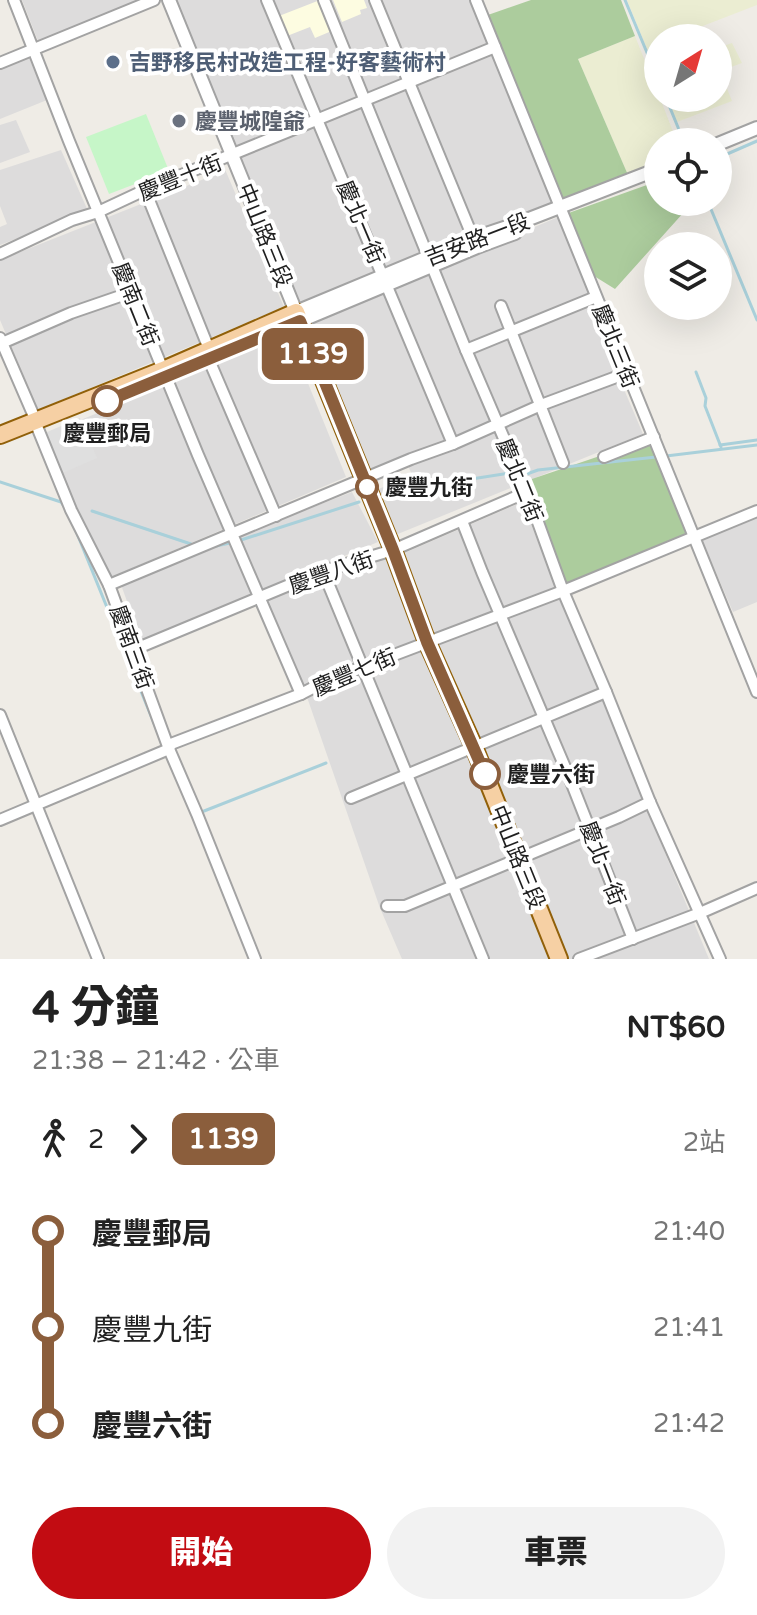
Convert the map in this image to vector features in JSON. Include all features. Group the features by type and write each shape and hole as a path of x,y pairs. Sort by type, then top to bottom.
{"main road":[{"path":"0,445 37,425 298,317"},
{"name":"中山路三段","path":"298,317 427,642 474,747 559,959"},
{"path":"0,435 37,425"}],"street":[{"name":"慶南二街","path":"14,0 164,374 301,694"},
{"path":"113,0 118,14"},
{"path":"0,63 154,0"},
{"name":"中山路三段","path":"169,0 298,317"},
{"name":"慶北一街","path":"267,0 453,444"},
{"name":"慶北二街","path":"324,0 527,492 563,591 650,802 720,959"},
{"path":"375,0 474,239"},
{"name":"慶北三街","path":"476,0 757,692"},
{"name":"慶豐十街","path":"0,254 72,220 98,212 495,47"},
{"path":"732,138 757,128"},
{"path":"732,146 757,136"},
{"name":"吉安路一段","path":"562,211 644,175"},
{"name":"吉安路一段","path":"298,317 474,239 644,181"},
{"path":"145,190 276,516"},
{"path":"1,341 132,292"},
{"path":"466,350 596,297"},
{"path":"501,306 563,463"},
{"name":"慶南三街","path":"1,341 71,510 109,585 169,749 255,959"},
{"path":"109,585 541,405 627,373"},
{"path":"604,457 654,437"},
{"name":"慶豐八街","path":"133,650 323,571 393,550 527,492"},
{"name":"慶豐七街","path":"0,820 169,749 171,744 301,694 328,680 563,591 757,511"},
{"name":"慶北一街","path":"462,521 633,939"},
{"path":"323,571 483,959"},
{"path":"351,798 606,692"},
{"path":"0,715 98,959"},
{"path":"387,906 405,906 650,802"},
{"path":"579,959 757,888"}],"shaded area":[{"path":"22,0 143,0 38,41"},
{"path":"173,0 472,0 491,46 235,152"},
{"path":"320,0 334,30 315,38 310,27 287,36 279,16"},
{"path":"333,0 364,0 367,8 342,22"},
{"path":"627,0 757,0 757,5 708,24 644,24 644,42"},
{"path":"635,36 644,59 644,112 665,112 672,128 644,128 644,168 628,175 578,59"},
{"path":"732,43 742,63 732,67"},
{"path":"492,51 555,202 296,306 233,157"},
{"path":"29,58 47,100 0,119 0,69"},
{"path":"673,112 703,112 677,122"},
{"path":"16,120 30,152 0,163 0,125"},
{"path":"61,150 88,211 0,245 0,227 7,224 0,206 0,170"},
{"path":"224,167 284,307 38,410 0,320 0,260 204,179"},
{"path":"563,215 627,373 363,479 300,321 424,274"},
{"path":"288,334 346,477 109,578 42,436"},
{"path":"620,380 643,434 388,538 369,493 412,475 407,463"},
{"path":"80,418 97,458 58,475 40,435"},
{"path":"352,492 378,542 141,640 120,582"},
{"path":"522,502 709,959 567,959 402,554"},
{"path":"757,515 757,602 733,612 701,538"},
{"path":"383,552 408,604 555,959 402,959 380,908 308,700 265,600"}],"green space":[{"path":"531,0 621,0 635,36 578,59 628,175 561,207 485,16"},
{"path":"146,114 169,171 109,194 86,137"},
{"path":"644,186 644,216 680,216 666,232 644,232 644,257 615,289 586,271 563,215"},
{"path":"650,439 694,534 566,587 523,482"}],"waterway":[{"path":"625,0 644,45"},
{"path":"672,112 678,128"},
{"path":"732,152 757,141"},
{"path":"714,216 757,320"},
{"path":"696,372 721,447"},
{"path":"720,445 757,440"},
{"path":"666,456 757,445"},
{"path":"524,475 538,470 656,457"},
{"path":"465,480 510,473"},
{"path":"0,482 61,502 65,508"},
{"path":"384,495 407,489"},
{"path":"238,541 359,502"},
{"path":"92,511 191,544"},
{"path":"74,526 164,748"},
{"path":"216,546 230,543"},
{"path":"142,648 142,664"},
{"path":"199,813 326,763"}],"bus line":[{"name":"1139","path":"107,401 300,321 427,642 485,774"}],"place":[{"name":"吉野移民村改造工程-好客藝術村","path":"113,62"},
{"name":"慶豐城隍爺","path":"179,121"},
{"name":"慶豐郵局","path":"107,401"},
{"name":"慶豐九街","path":"367,487"},
{"name":"慶豐六街","path":"485,774"}]}
